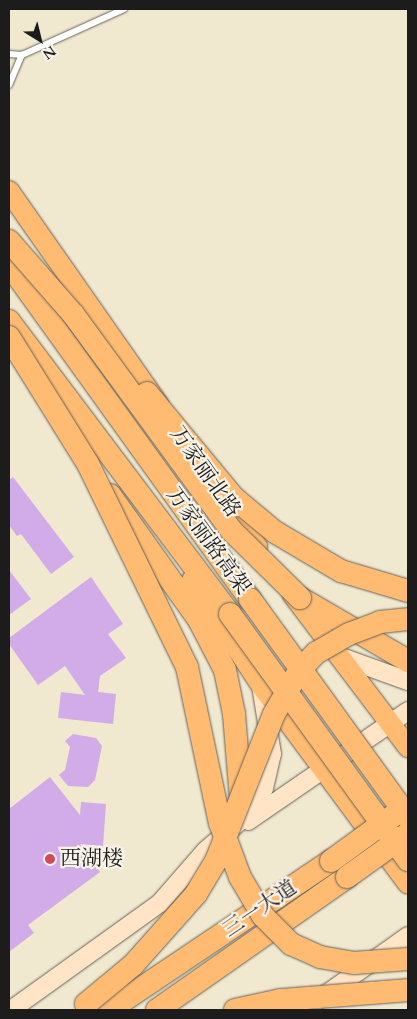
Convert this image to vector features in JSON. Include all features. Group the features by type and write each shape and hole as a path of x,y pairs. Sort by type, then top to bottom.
{"highway":[{"path":"9,241 34,264 231,530 259,560 300,598 408,661"},
{"name":"万家丽路高架","path":"9,264 408,817"},
{"path":"72,314 152,398 234,498 254,515 306,553 341,571 408,591"},
{"name":"万家丽路高架","path":"9,321 408,860"},
{"path":"9,337 88,464 199,620 225,670 234,714 241,799"},
{"path":"88,464 187,667 220,823 240,877 263,916 290,944 320,957 354,963 408,959"},
{"path":"82,1007 170,928 216,861 274,714 305,665 316,653 349,634 380,622 408,619"},
{"name":"三一大道","path":"109,1010 332,861 408,805"},
{"name":"三一大道","path":"157,1010 408,834"},
{"path":"235,1010 281,1000 408,990"}],"main road":[{"name":"万家丽北路","path":"9,191 232,512 344,658 408,747"},
{"path":"9,346 180,561 261,685 408,884"},
{"path":"344,658 408,681"},
{"path":"11,1010 160,903 206,850 252,811 264,788 272,754 261,685"},
{"path":"206,850 408,711"},
{"path":"304,1010 408,936"}],"lane":[{"path":"9,54 22,55 124,9"},
{"path":"9,85 22,55"}],"building":[{"path":"13,477 74,557 51,574 21,534 17,536 9,525 9,480"},
{"path":"9,570 31,599 9,615"},
{"path":"91,577 123,624 108,634 126,658 100,676 98,692 116,694 113,724 58,718 61,692 85,695 65,666 38,685 9,644 9,638"},
{"name":"西湖楼","path":"73,734 96,738 102,746 95,780 88,787 68,786 59,775 65,770 70,747 65,741"},
{"name":"西湖楼","path":"50,777 80,815 81,802 106,804 103,846 80,844 100,872 28,925 34,933 9,952 9,809"}],"place":[{"name":"西湖楼","path":"50,859"}]}
